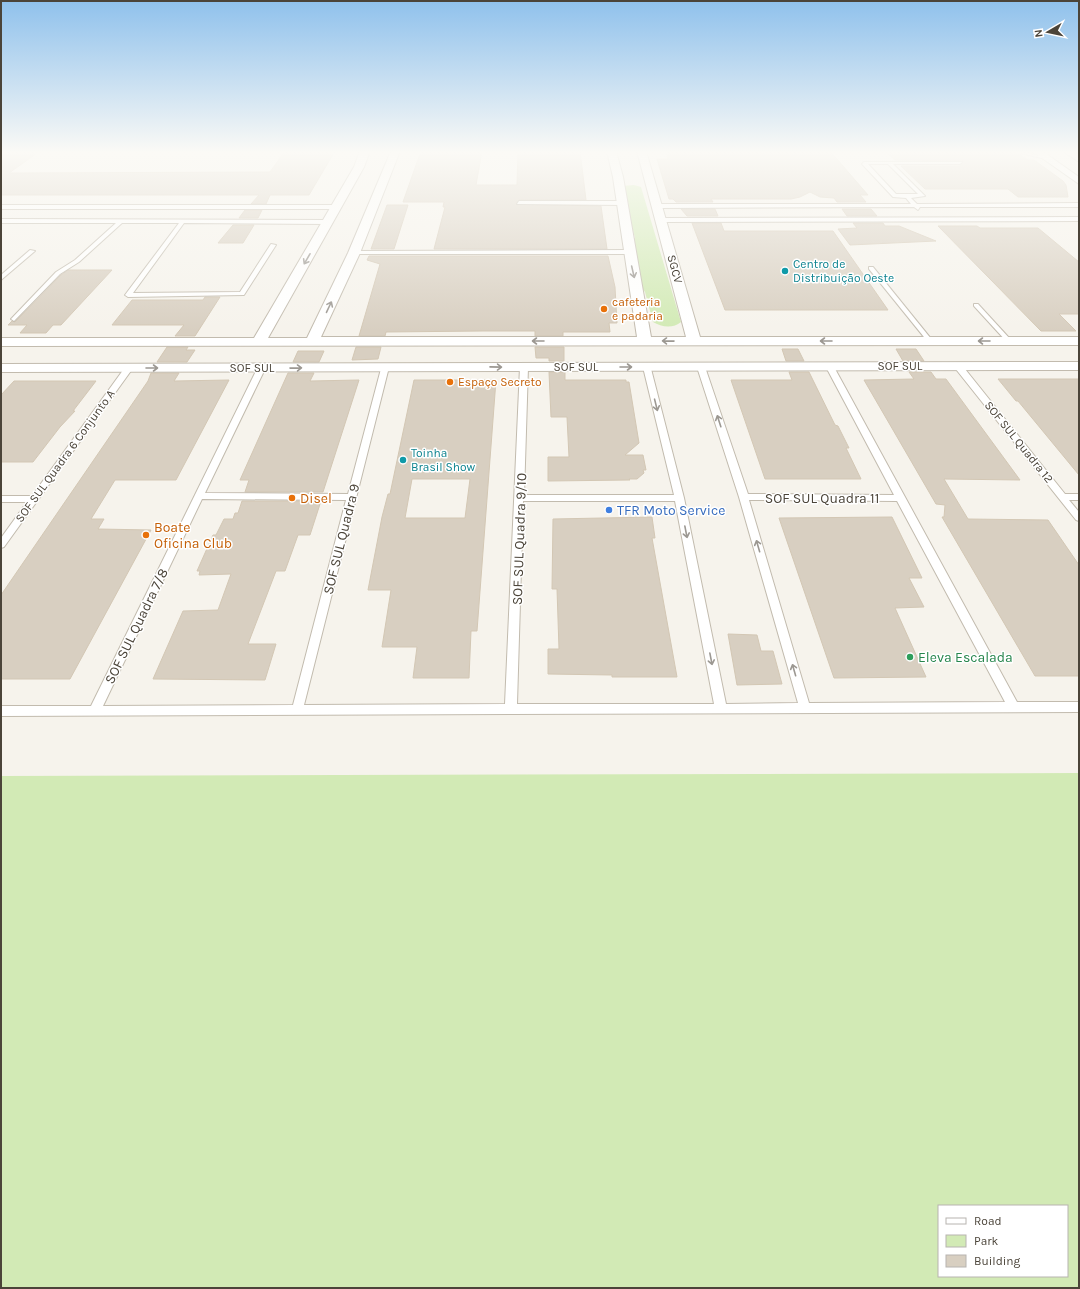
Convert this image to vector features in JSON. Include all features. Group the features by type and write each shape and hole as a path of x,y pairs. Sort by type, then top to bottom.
{"street":[{"path":"258,342 278,326 334,211"},
{"path":"312,342 354,253 371,211"},
{"name":"SGCV","path":"623,211 629,252 636,282 640,322 644,340"},
{"name":"SGCV","path":"659,211 662,220 679,326 694,341"},
{"path":"278,326 302,328 322,322"},
{"path":"640,322 653,327 679,326"},
{"name":"SOF SUL","path":"1,342 427,342 644,340 1079,341"},
{"path":"474,367 464,359 464,354 471,345 482,341"},
{"path":"847,341 862,345 873,354 874,359 868,364 856,366"},
{"path":"1032,341 1024,350 1024,353 1038,363 1050,366"},
{"path":"33,367 59,364 67,360 75,353 74,348 66,342"},
{"path":"90,368 84,364 85,359 90,353 103,346 118,342"},
{"path":"419,367 440,360 446,352 440,344 427,342"},
{"name":"SOF SUL","path":"2,368 1079,366"}],"lane":[{"path":"300,221 308,218 314,211"},
{"path":"681,211 680,213 683,217 693,220"},
{"path":"890,219 899,215 895,211"},
{"path":"922,211 928,216 944,220"},
{"path":"662,220 1079,219"},
{"path":"1,221 328,222"},
{"path":"14,319 58,273 77,261 120,221"},
{"path":"182,221 128,295 242,294 273,245"},
{"path":"1,278 32,250"},
{"path":"354,253 629,252"},
{"path":"872,268 930,341"},
{"path":"976,305 1009,341"},
{"name":"SOF SUL Quadra 12","path":"958,366 1079,518"},
{"name":"SOF SUL Quadra 9","path":"297,711 385,367"},
{"name":"SOF SUL Quadra 9/10","path":"511,710 524,367"},
{"path":"647,367 679,498 721,709"},
{"path":"701,367 744,497 805,708"},
{"path":"830,367 1013,707"},
{"name":"SOF SUL Quadra 6 Conjunto A","path":"1,545 129,368"},
{"name":"SOF SUL Quadra 7/8","path":"95,710 261,368"},
{"path":"199,496 351,497"},
{"name":"SOF SUL Quadra 11","path":"744,497 900,498"},
{"path":"1063,497 1079,497"},
{"path":"520,498 679,498"},
{"path":"1,499 34,499"},
{"path":"1,711 1079,707"}],"green space":[{"path":"628,211 648,211 681,322 674,326 663,326 653,322 645,292 638,282 628,237 635,238"},
{"path":"1079,773 1079,1288 1,1288 1,776"}],"building":[{"path":"244,211 261,211 258,218 239,218"},
{"path":"385,211 406,211 394,249 371,249"},
{"path":"444,211 602,211 607,249 434,249"},
{"path":"683,211 716,211 718,216 687,216"},
{"path":"844,211 873,211 877,216 847,216"},
{"name":"Centro de Distribuição Oeste","path":"692,223 721,223 724,231 833,231 888,310 725,310"},
{"path":"853,223 883,223 885,226 899,226 936,241 850,245 838,229 857,228"},
{"path":"233,225 254,225 243,243 218,243"},
{"path":"938,226 1038,228 1079,262 1079,314 1059,314 1076,331 1041,331"},
{"path":"369,256 608,256 615,287 617,323 609,323 610,332 563,332 563,336 535,336 535,331 482,331 386,332 385,336 359,336 380,264 367,260"},
{"path":"68,270 112,270 61,325 53,325 46,333 20,333 27,325 8,325 12,321 15,322 61,275"},
{"path":"205,297 220,297 195,336 175,336 184,325 112,325 132,300 203,300"},
{"path":"167,347 188,347 186,350 195,350 187,362 157,362"},
{"path":"356,347 381,347 378,359 352,360"},
{"path":"535,347 564,347 564,361 549,361 549,358 536,358"},
{"path":"782,349 798,349 804,361 786,361"},
{"path":"896,349 916,349 924,361 903,361"},
{"path":"298,351 324,351 319,362 293,362"},
{"path":"549,372 565,372 565,380 626,380 626,382 629,382 639,443 625,455 643,455 646,470 643,470 644,473 637,479 629,479 630,480 548,481 548,457 569,457 567,417 551,417"},
{"path":"789,372 809,372 835,425 838,426 849,448 846,448 861,479 765,479 731,380 792,380"},
{"path":"909,372 931,372 936,379 946,379 1020,480 944,479 968,519 1048,520 1079,565 1079,676 1035,676 942,517 944,517 945,505 936,504 864,380 914,379"},
{"path":"151,373 179,373 174,381 229,380 176,480 115,480 91,519 104,519 98,529 151,530 70,679 1,679 1,595 148,381"},
{"path":"288,373 314,373 310,381 359,380 323,492 245,492 249,480 240,480"},
{"path":"998,379 1079,379 1079,475 1018,401 1016,401"},
{"path":"414,380 496,380 477,631 471,631 469,678 413,678 417,647 382,647 391,590 368,590 382,517 388,494 390,494","holes":["412,479 470,479 465,518 405,518"]},
{"path":"14,381 96,381 73,411 75,411 60,427 33,462 1,462 1,395"},
{"path":"242,501 321,501 310,535 298,535 285,571 276,571 248,644 276,644 265,680 153,679 183,611 218,610 231,574 199,575 200,571 197,571 213,535 216,535 224,519 233,519 235,513 238,513"},
{"path":"652,517 655,538 652,538 677,677 612,677 612,675 548,674 548,649 559,649 557,589 552,589 553,519"},
{"path":"892,517 922,578 909,578 924,607 895,608 926,677 834,678 779,518"},
{"path":"728,634 757,635 761,651 773,651 782,684 737,685"}],"place":[{"name":"Centro de Distribuição Oeste","path":"785,271"},
{"name":"cafeteria e padaria","path":"604,309"},
{"name":"Espaço Secreto","path":"450,382"},
{"name":"Toinha Brasil Show","path":"403,460"},
{"name":"Disel","path":"292,498"},
{"name":"TFR Moto Service","path":"609,510"},
{"name":"Boate Oficina Club","path":"146,535"},
{"name":"Eleva Escalada","path":"910,657"}]}
